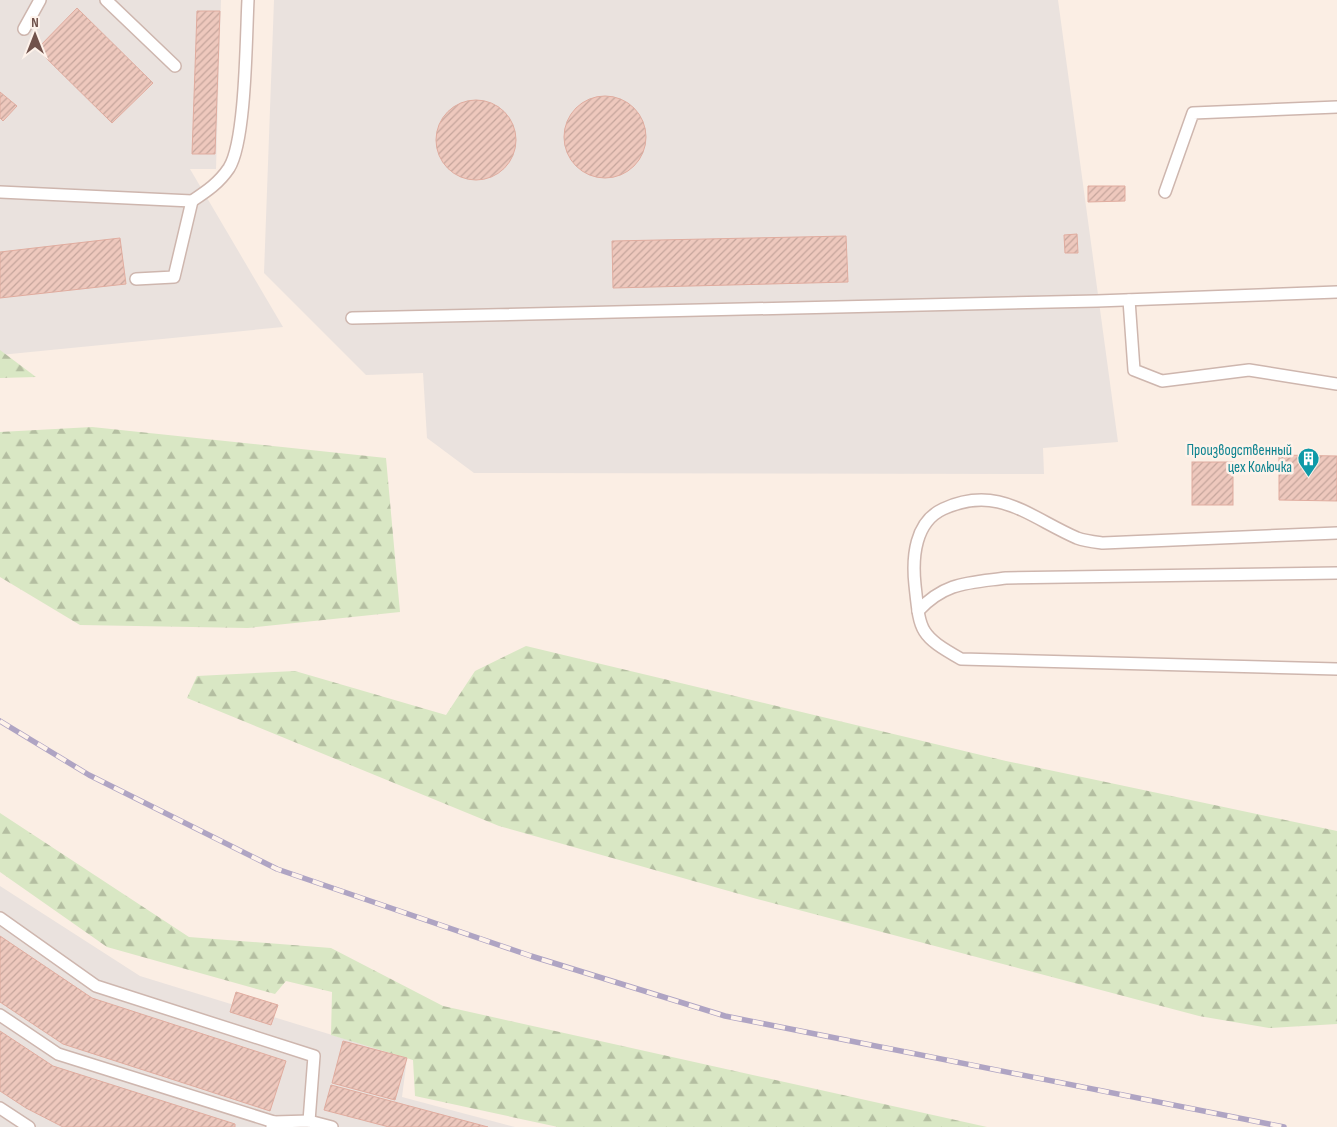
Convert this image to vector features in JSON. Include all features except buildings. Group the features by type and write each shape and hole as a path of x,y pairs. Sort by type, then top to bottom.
{"lane":[{"path":"24,28 40,0"},
{"path":"106,0 175,66"},
{"path":"0,192 192,201 214,187 230,166 239,142 248,0"},
{"path":"1165,192 1193,113 1337,107"},
{"path":"136,279 174,277 192,201"},
{"path":"352,318 1129,300 1337,292"},
{"path":"1129,300 1134,370 1162,381 1250,370 1337,384"},
{"path":"1337,533 1103,543 1078,538 1018,507 986,498 956,503 934,513 920,532 915,549 914,577 919,621 932,642 961,659 1337,669"},
{"path":"918,611 932,596 957,585 1006,578 1337,573"},
{"path":"0,918 96,986 314,1056 309,1122"},
{"path":"0,1016 58,1054 273,1124 309,1122 332,1127"},
{"path":"0,1108 30,1127"}],"shaded area":[{"path":"0,0 221,0 216,169 190,169 283,327 0,355"},
{"path":"274,0 1058,0 1118,442 1043,448 1044,474 474,473 427,438 423,373 366,375 264,273"},
{"path":"0,886 140,976 407,1058 402,1097 515,1127 0,1127"}],"green space":[{"path":"0,350 36,377 0,378"},
{"path":"92,427 386,458 400,612 248,628 80,625 0,577 0,432"},
{"path":"526,646 1006,761 1337,831 1337,1024 1269,1028 1199,1016 757,899 499,826 187,698 197,676 295,671 446,715 475,671"},
{"path":"0,813 189,937 331,948 443,1006 987,1127 558,1127 415,1096 413,1060 331,1035 332,992 286,981 275,994 107,947 0,872"}],"railway":[{"path":"0,721 89,775 277,869 531,956 725,1016 1284,1127"}],"place":[{"name":"Производственный цех Колючка","path":"1308,478"}]}
